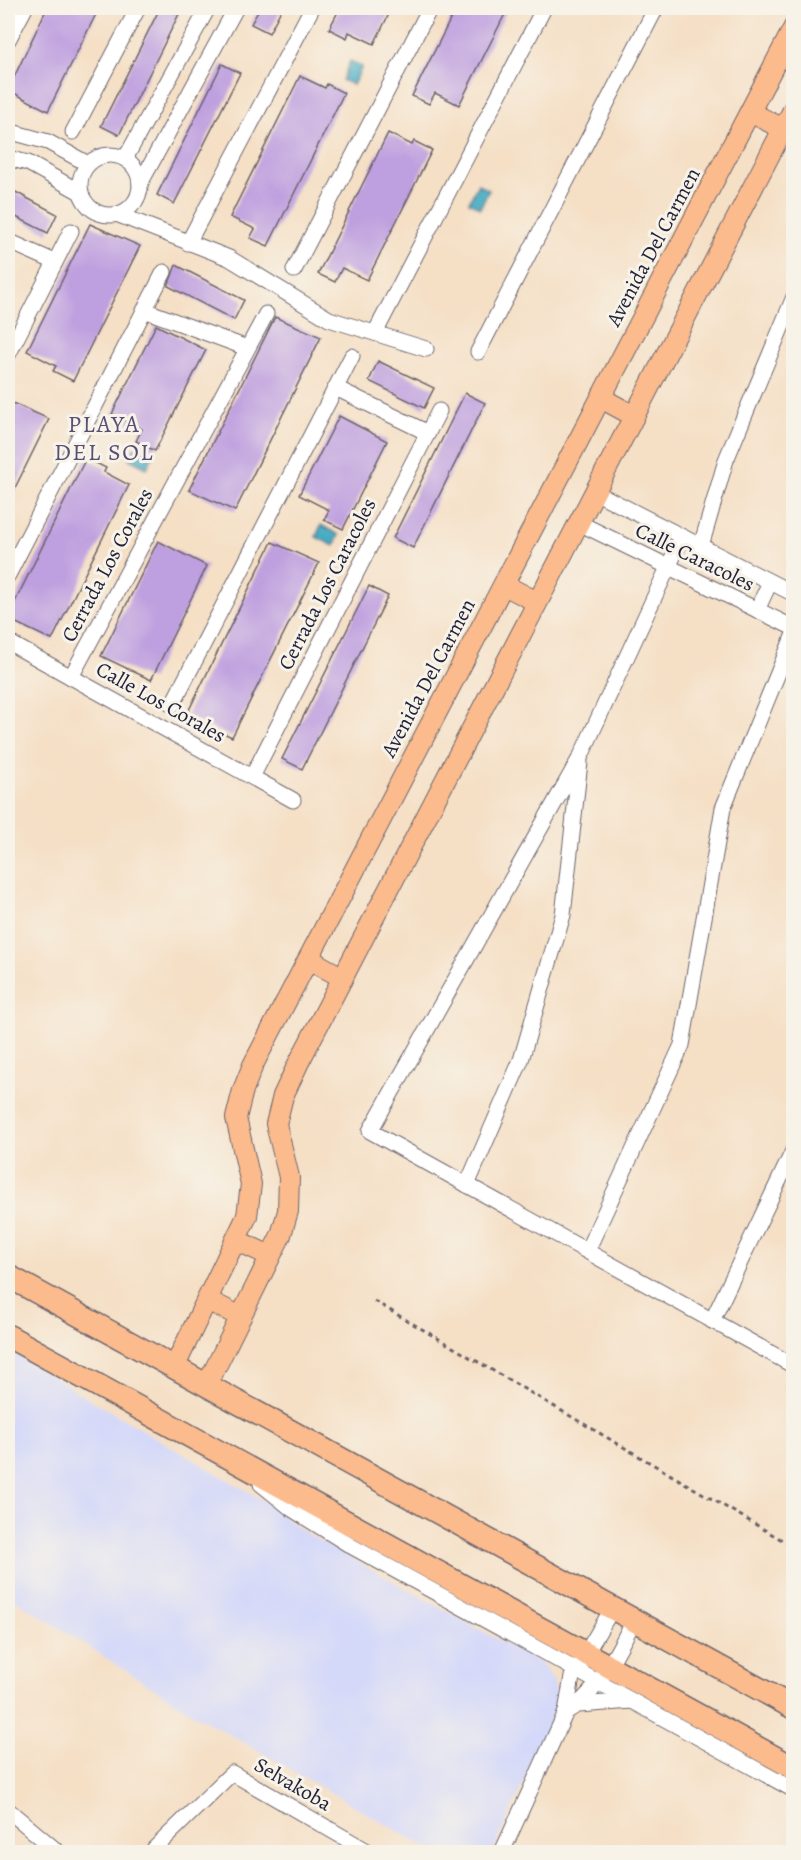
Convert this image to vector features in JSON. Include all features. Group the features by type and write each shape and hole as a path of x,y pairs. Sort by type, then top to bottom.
{"highway":[{"path":"8,1276 794,1708"},
{"path":"8,1336 232,1458 581,1661 794,1768"}],"main road":[{"name":"Avenida Del Carmen","path":"175,1366 247,1216 251,1184 236,1118 243,1090 794,27"},
{"path":"207,1385 281,1235 288,1211 289,1177 276,1124 283,1096 794,108"},
{"path":"750,112 783,129"},
{"path":"601,398 634,416"},
{"path":"504,585 537,602"},
{"path":"309,959 343,978"},
{"path":"236,1240 270,1256"},
{"path":"207,1300 241,1317"}],"street":[{"path":"8,40 25,8"},
{"path":"73,132 138,8"},
{"path":"125,159 208,8"},
{"path":"118,215 135,203 140,184 236,8"},
{"path":"188,243 312,8"},
{"path":"294,270 430,8"},
{"path":"375,333 544,8"},
{"path":"478,352 649,10"},
{"path":"8,131 48,142 88,164"},
{"path":"80,192 82,172 88,164 106,155 125,159 138,174 140,184"},
{"path":"8,158 28,163 80,192 90,209 99,214 118,215 229,258 329,319 426,348"},
{"path":"8,355 71,231"},
{"path":"8,241 56,262"},
{"path":"8,575 147,311 164,273"},
{"path":"701,546 726,460 794,297"},
{"path":"147,311 247,348"},
{"name":"Cerrada Los Corales","path":"71,677 266,314"},
{"path":"172,705 352,356"},
{"path":"336,388 428,434"},
{"name":"Cerrada Los Caracoles","path":"252,777 439,411"},
{"name":"Calle Caracoles","path":"595,492 794,594"},
{"name":"Calle Caracoles","path":"579,523 794,628"},
{"path":"682,537 581,756 370,1131 794,1366"},
{"path":"757,610 770,582"},
{"path":"587,1251 682,1045 723,808 794,633"},
{"name":"Calle Los Corales","path":"8,642 293,800"},
{"path":"467,1185 521,1060 563,915 581,756"},
{"path":"712,1321 794,1149"},
{"path":"232,1458 272,1493 321,1528 552,1655 581,1661"},
{"path":"568,1694 581,1661 612,1609"},
{"path":"502,1852 573,1708 603,1673 634,1621"},
{"path":"552,1655 573,1708"},
{"path":"603,1673 638,1702 794,1790"},
{"path":"573,1708 616,1701 638,1702"},
{"name":"Selvakoba","path":"155,1852 154,1849 232,1773 369,1852"},
{"path":"8,1810 58,1852"}],"path":[{"path":"374,1301 794,1547"}],"shaded area":[{"path":"8,1348 79,1393 259,1498 304,1532 542,1664 554,1681 557,1705 493,1852 434,1852 184,1708 8,1595"}],"water":[{"path":"350,61 362,67 353,85 342,80"},
{"path":"478,184 489,190 480,208 469,202"},
{"path":"135,447 153,456 147,468 129,459"},
{"path":"321,525 339,535 334,546 316,537"}],"building":[{"path":"47,8 99,8 48,111 8,90"},
{"path":"160,8 179,14 119,135 101,126"},
{"path":"260,8 282,8 269,33 251,24"},
{"path":"340,8 392,8 374,44 349,32 347,38 329,29"},
{"path":"456,8 508,8 459,105 435,93 429,104 412,96"},
{"path":"222,64 240,73 174,204 157,195"},
{"path":"300,76 325,88 327,84 344,93 268,246 250,238 255,229 230,217"},
{"path":"388,133 412,145 414,141 432,150 367,280 342,268 335,282 318,274"},
{"path":"8,188 57,214 48,233 8,213"},
{"path":"90,224 140,246 73,381 53,371 56,366 27,351"},
{"path":"176,265 244,300 234,320 168,286"},
{"path":"275,317 321,337 235,511 189,490"},
{"path":"156,325 206,350 155,451 136,441 142,429 112,414"},
{"path":"378,361 434,388 424,408 369,381"},
{"path":"465,393 485,403 413,548 393,538"},
{"path":"8,401 49,419 8,502"},
{"path":"339,416 387,441 343,529 324,520 329,510 299,495"},
{"path":"86,458 106,468 104,472 129,485 52,640 8,619 8,616"},
{"path":"158,541 207,566 151,680 101,656"},
{"path":"272,542 319,563 232,737 186,716"},
{"path":"369,586 388,596 302,769 282,759"}],"district":[{"name":"PLAYA DEL SOL","path":"104,438"}]}
